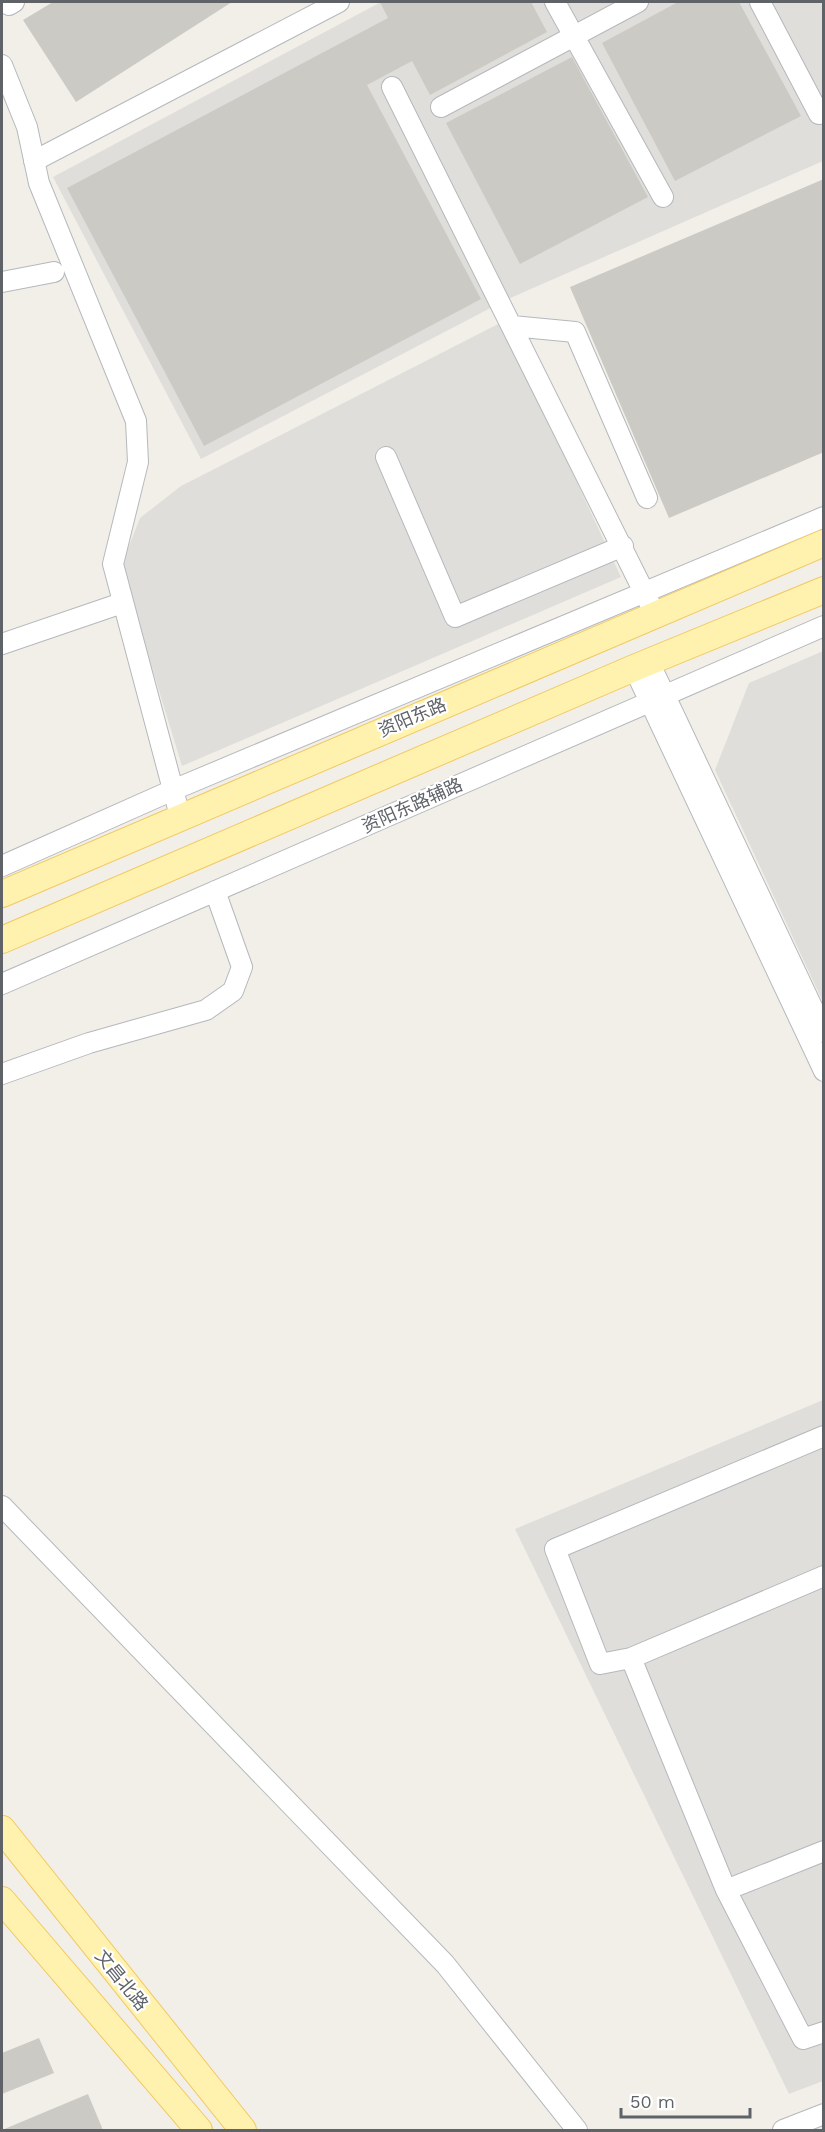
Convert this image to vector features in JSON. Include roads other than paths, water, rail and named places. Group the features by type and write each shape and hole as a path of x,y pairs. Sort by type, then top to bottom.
{"main road":[{"name":"资阳东路","path":"2,894 650,603 824,543"},
{"path":"2,940 642,665 824,590"},
{"name":"文昌北路","path":"2,1829 243,2130"},
{"path":"2,1900 199,2130"}],"street":[{"path":"34,161 339,2"},
{"path":"555,2 663,197"},
{"path":"441,107 638,2"},
{"path":"760,2 819,114"},
{"path":"2,65 27,127 39,183 136,421 138,462 113,564 180,816"},
{"path":"392,87 650,603"},
{"path":"2,282 54,272"},
{"path":"512,326 575,332 647,498"},
{"path":"386,457 455,617 622,546"},
{"path":"2,866 173,790 650,603 824,517"},
{"path":"2,644 122,603"},
{"name":"资阳东路辅路","path":"2,984 824,626"},
{"path":"642,665 824,1071"},
{"path":"657,698 824,1032"},
{"path":"2,1074 89,1043 206,1010 233,991 242,967 215,891"},
{"path":"824,1436 555,1549 600,1664 631,1658 824,1576"},
{"path":"2,1506 445,1964 577,2130"},
{"path":"631,1658 726,1890 803,2039 824,2032"},
{"path":"726,1890 824,1851"},
{"path":"783,2130 824,2114"}]}
